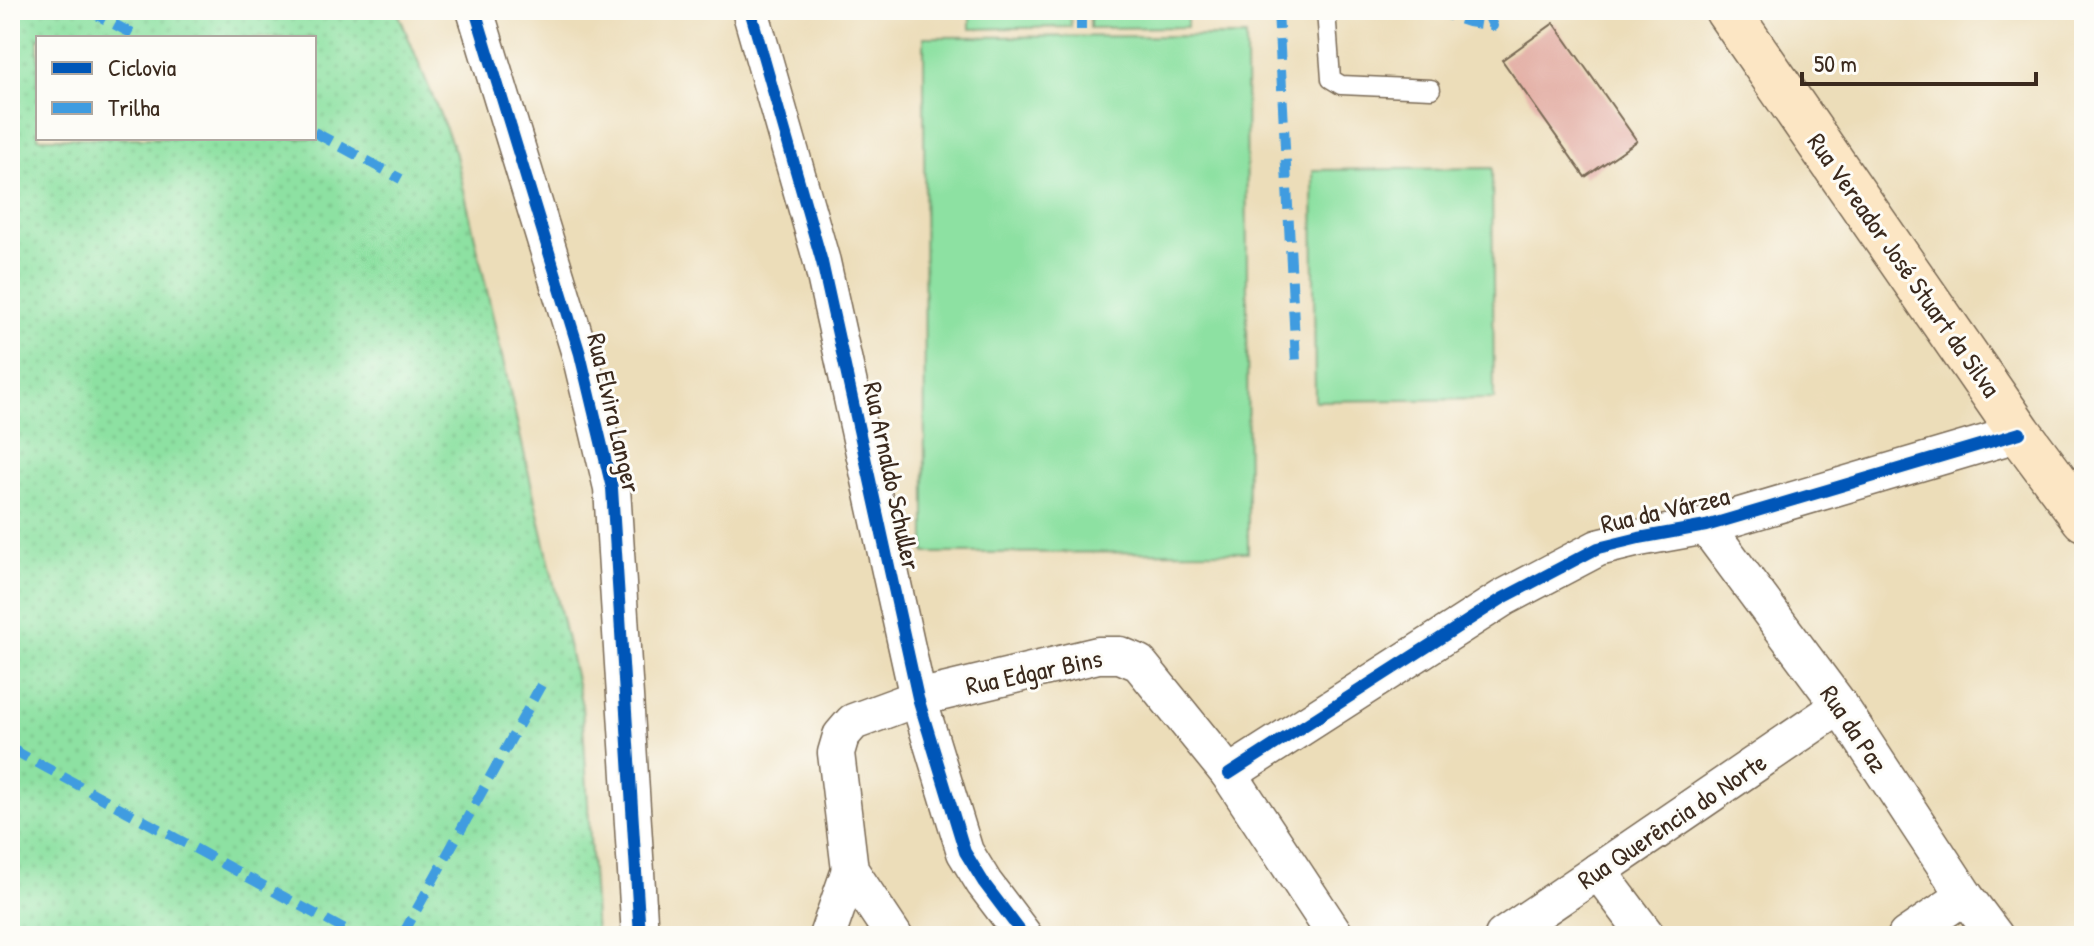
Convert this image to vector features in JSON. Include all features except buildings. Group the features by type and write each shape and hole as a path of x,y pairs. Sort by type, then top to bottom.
{"main road":[{"name":"Rua Vereador José Stuart da Silva","path":"1727,10 2020,433 2084,519"}],"street":[{"name":"Rua Elvira Langer","path":"475,10 580,354 612,488 640,936"},
{"name":"Rua Arnaldo Schuller","path":"750,10 822,262 918,698 965,852 1024,936"},
{"name":"Rua da Várzea","path":"1229,774 1503,598 1598,548 1706,526 2020,433"},
{"name":"Rua da Paz","path":"1706,526 1840,706 1965,896 1995,936"},
{"name":"Rua Edgar Bins","path":"850,870 836,753 841,736 853,722 918,698 1098,655 1120,655 1139,663 1229,774 1336,936"},
{"name":"Rua Querência do Norte","path":"1503,936 1840,706"},
{"path":"827,936 850,870"},
{"path":"850,870 894,936"},
{"path":"1598,871 1647,936"},
{"path":"1906,936 1965,896"}],"lane":[{"path":"1326,10 1331,79 1341,85 1431,89"}],"green space":[{"path":"10,10 397,10 455,151 582,706 596,936 10,936"},
{"path":"970,10 1070,10 1071,27 970,29"},
{"path":"1090,10 1187,10 1187,27 1090,28"},
{"path":"1246,36 1248,552 925,553 924,37"},
{"path":"1492,168 1494,399 1315,401 1313,170"}],"marked path":[{"path":"88,10 136,36"},
{"path":"1081,10 1081,36"},
{"path":"1278,10 1296,362"},
{"path":"1432,10 1468,22 1493,26 1486,10"},
{"path":"316,133 401,179"},
{"path":"402,936 541,685"},
{"path":"10,748 356,936"}],"cycle path":[{"path":"475,10 580,354 612,488 640,936"},
{"path":"750,10 822,262 918,698 965,852 1024,936"},
{"path":"1229,774 1503,598 1598,548 1706,526 2020,433"}]}
